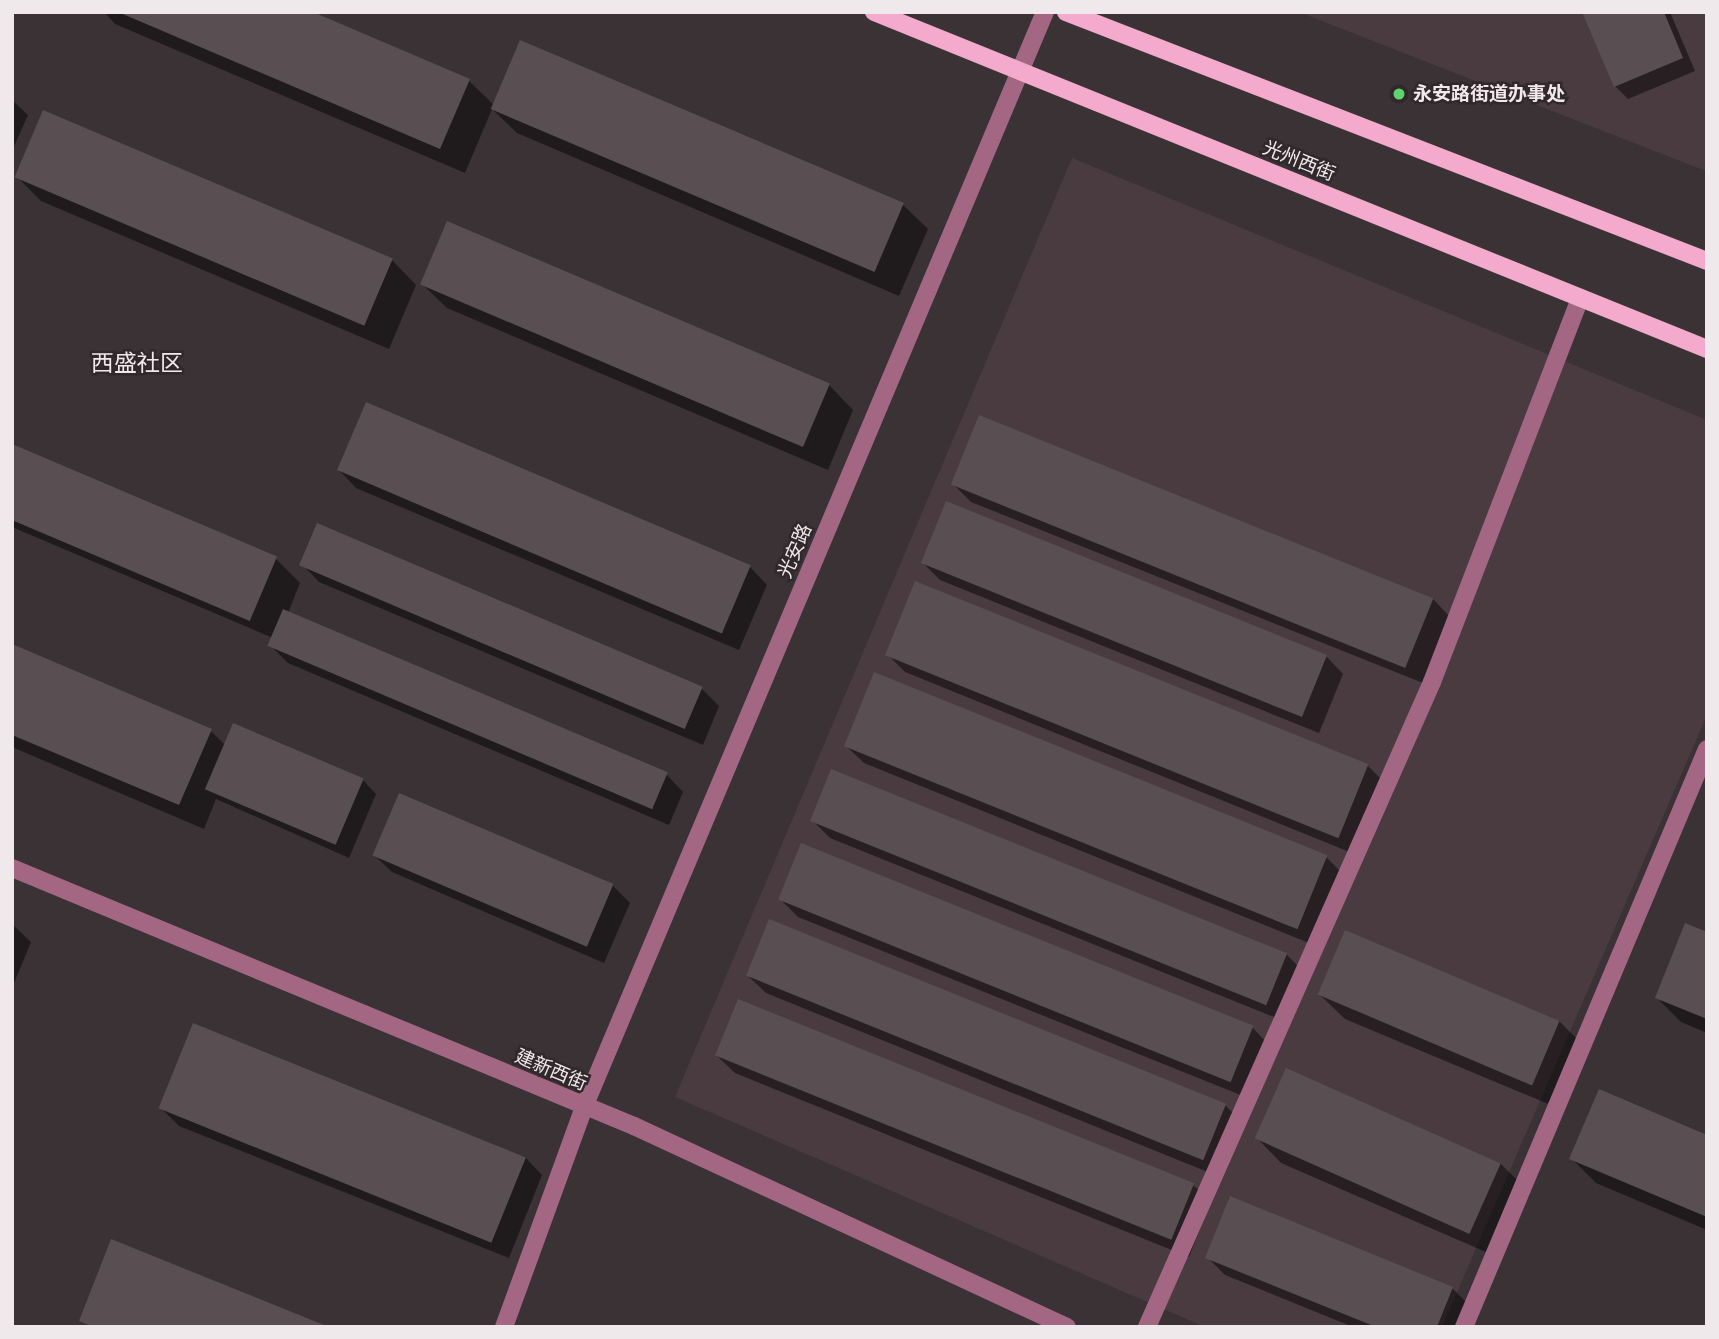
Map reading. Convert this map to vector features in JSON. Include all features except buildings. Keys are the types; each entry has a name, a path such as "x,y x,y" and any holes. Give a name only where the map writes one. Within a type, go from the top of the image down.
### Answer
{"main road":[{"name":"光州西街","path":"874,12 1707,349"},
{"path":"1066,12 1707,261"}],"street":[{"name":"光安路","path":"504,1327 584,1107 1045,12"},
{"path":"1147,1327 1432,682 1580,298"},
{"path":"1464,1327 1707,749"},
{"name":"建新西街","path":"12,868 584,1107 1067,1327"}],"shaded area":[{"path":"1299,12 1707,12 1707,171 1693,166"},
{"path":"1072,158 1707,420 1707,715 1442,1327 1205,1327 675,1097"}],"place":[{"name":"永安路街道办事处","path":"1399,94"}],"district":[{"name":"西盛社区","path":"137,363"}]}
